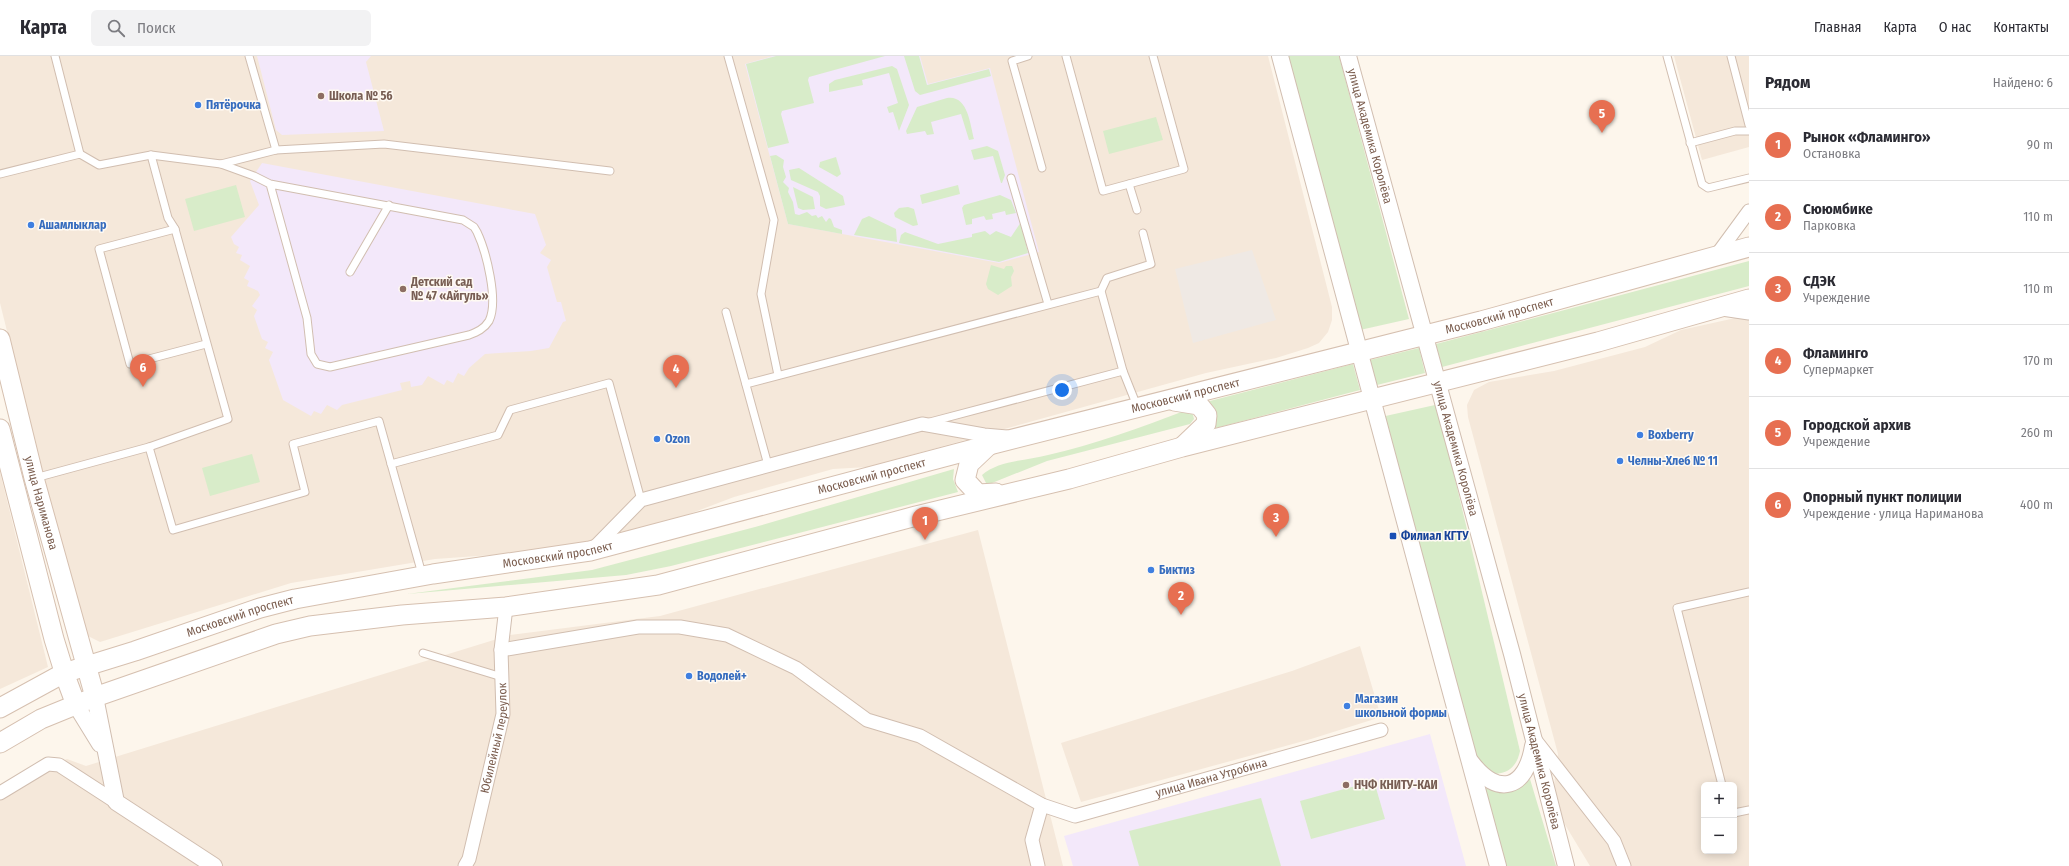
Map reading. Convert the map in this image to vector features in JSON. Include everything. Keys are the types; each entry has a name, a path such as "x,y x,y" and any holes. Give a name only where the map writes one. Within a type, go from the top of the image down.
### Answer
{"main road":[{"name":"Московский проспект","path":"0,708 64,672 260,608 295,599 590,551 989,445 1022,438 1481,320 1749,247"},
{"path":"0,743 41,719 95,697 276,634 310,626 402,615 506,608 658,585 916,516 1017,492 1182,447 1598,342 1749,299"},
{"name":"улица Нариманова","path":"0,339 34,478 85,666 95,697"},
{"path":"1169,400 1199,405 1207,415 1206,424 1182,447"},
{"name":"улица Нариманова","path":"0,429 64,672 76,705"},
{"path":"989,445 969,464 965,480 978,494 1017,492"}],"street":[{"path":"1280,56 1498,866"},
{"name":"улица Академика Королёва","path":"1348,56 1423,335 1512,654 1566,866"},
{"path":"1716,256 1749,211"},
{"path":"1717,308 1749,313"},
{"path":"590,551 641,500 922,424 984,435 1022,438"},
{"name":"Юбилейный переулок","path":"465,866 469,859 503,714 501,650 506,608"},
{"name":"улица Ивана Утробина","path":"501,650 638,627 680,627 727,635 796,668 867,720 920,736 1042,805 1075,816 1381,730"},
{"path":"95,697 104,751 116,802"},
{"path":"76,705 104,751"},
{"path":"1469,759 1481,776 1494,783 1508,784 1520,778 1527,770 1531,762 1533,739"},
{"path":"1533,739 1614,841 1624,866"},
{"path":"0,793 48,764 59,765 214,866"},
{"path":"1038,866 1032,840 1042,805"}],"lane":[{"path":"55,56 80,154"},
{"path":"249,56 276,150"},
{"path":"728,56 774,220 761,294 778,375"},
{"path":"1028,56 1012,61 1042,168"},
{"path":"1066,56 1104,191 1184,169 1153,56"},
{"path":"1667,56 1700,180 1705,186 1712,187 1749,178"},
{"path":"1731,56 1749,124"},
{"path":"1690,143 1735,131 1749,131"},
{"path":"221,164 276,150 384,144 610,172"},
{"path":"0,174 80,154 99,164 151,156 221,164 254,176 270,184 449,216 463,220 474,227 480,238 490,274 491,315 483,328 469,335 337,366 324,367 317,364 311,354 306,318 270,184"},
{"path":"34,478 149,447 228,419 175,229 168,218 151,156"},
{"path":"1011,178 1048,304"},
{"path":"1129,184 1137,210"},
{"path":"350,272 389,206"},
{"path":"175,229 99,249 130,364 206,344"},
{"path":"1138,408 1123,371 1101,291 1107,278 1151,264 1143,233"},
{"path":"746,384 1101,291"},
{"path":"726,312 768,465"},
{"path":"922,424 1123,371"},
{"path":"391,464 498,435 510,410 609,383 641,500"},
{"path":"149,447 173,530 305,492 293,444 379,421 423,577"},
{"path":"1721,782 1677,608 1749,592"},
{"path":"423,653 502,677"},
{"path":"1737,812 1749,810"}],"shaded area":[{"path":"0,56 1268,56 1332,307 1332,320 1328,332 1319,343 1276,358 1206,373 868,467 833,469 734,497 684,516 561,550 435,559 291,583 100,642 88,636 39,460 0,303"},
{"name":"Школа № 56","path":"257,56 371,56 366,62 384,131 282,135 276,130"},
{"path":"773,56 920,56 928,84 990,68 1039,252 999,263 788,224 745,64"},
{"path":"1674,56 1749,56 1749,147 1702,160"},
{"name":"Детский сад № 47 «Айгуль»","path":"262,163 535,214 546,245 540,253 551,260 547,267 557,302 561,302 566,321 563,322 549,348 531,351 485,354 469,368 464,376 458,373 453,383 447,380 444,385 428,376 422,385 411,387 410,381 400,383 402,390 342,405 337,410 327,405 321,414 314,411 311,416 283,400 269,360 273,352 265,348 268,342 262,339 254,316 257,310 252,306 260,295 258,291 247,286 249,281 244,278 250,266 240,260 242,255 236,253 239,247 234,244 231,237 259,205 250,181"},
{"path":"1252,250 1276,320 1193,343 1175,269"},
{"path":"1749,315 1749,866 1590,866 1564,823 1554,785 1558,754 1468,417 1467,405 1474,390 1489,382 1554,371 1645,347 1681,330"},
{"path":"0,472 48,667 0,689"},
{"path":"978,530 1063,866 0,866 0,785 67,759 86,766 510,635 660,616"},
{"path":"1360,646 1381,717 1311,739 1081,802 1061,743 1292,671"},
{"name":"НЧФ КНИТУ-КАИ","path":"1430,734 1466,866 1073,866 1064,836"}],"green space":[{"path":"776,56 885,56 809,77 808,80 814,103 782,111 781,114 789,143 768,148 746,64"},
{"path":"904,56 919,56 927,85 989,69 991,76 920,95 915,91"},
{"path":"1288,56 1339,56 1409,319 1360,330"},
{"path":"892,66 897,69 909,105 899,131 893,112 889,113 887,107 898,103 889,73 862,80 863,85 829,92 829,84 835,80"},
{"path":"947,98 954,98 960,101 964,106 974,139 969,140 961,114 931,122 934,134 927,135 925,131 907,134 906,131 917,107"},
{"path":"1156,117 1163,140 1109,154 1103,131"},
{"path":"987,146 998,151 1005,175 1002,183 993,156 974,160 971,150"},
{"path":"776,155 784,160 783,167 786,177 783,182 789,188 788,192 793,202 795,214 799,215 807,212 812,216 816,215 818,218 822,216 826,222 829,218 831,219 834,227 842,230 842,234 788,224 770,156"},
{"path":"836,157 841,174 837,177 819,167 820,162"},
{"path":"799,168 843,196 845,205 826,209 820,206 820,196 818,192 791,180 789,170"},
{"path":"236,185 245,217 194,231 185,199"},
{"path":"958,185 960,194 922,204 920,195"},
{"path":"793,187 813,197 815,209 803,210 798,208"},
{"path":"1000,195 1011,200 1016,213 1006,215 1005,211 992,214 993,219 986,220 984,216 972,219 972,224 966,225 962,208 964,205"},
{"path":"908,207 914,209 918,225 913,226 895,217 894,213 899,208"},
{"path":"869,216 896,229 897,242 854,235 862,219"},
{"path":"1021,222 1028,253 999,262 899,243 901,235 905,232 938,244 972,237 972,234 985,231 990,235 996,231 1011,237"},
{"path":"1749,261 1749,286 1442,367 1436,344"},
{"path":"991,265 1004,269 1006,266 1012,266 1014,271 1011,277 1012,286 998,295 988,289 986,284"},
{"path":"1419,348 1425,373 1377,385 1370,360"},
{"path":"1353,364 1360,390 1212,429 1206,402"},
{"path":"1435,405 1449,454 1520,751 1515,764 1509,770 1495,774 1479,761 1475,752 1381,417"},
{"path":"1184,411 1190,411 1193,415 1194,419 1190,424 1047,461 992,483 986,483 982,475 996,466 1066,451 1100,441"},
{"path":"252,454 260,482 210,496 202,468"},
{"path":"954,469 953,479 958,492 671,566 626,575 407,594 592,570 755,527"},
{"path":"1530,779 1556,866 1505,866 1480,785 1493,791 1500,792 1512,790"},
{"path":"1374,781 1385,819 1311,839 1300,801"},
{"path":"1261,798 1281,866 1139,866 1129,831"}],"place":[{"name":"Школа № 56","path":"321,96"},
{"name":"Пятёрочка","path":"198,105"},
{"name":"Городской архив","path":"1602,133"},
{"name":"Ашамлыклар","path":"31,225"},
{"name":"Детский сад № 47 «Айгуль»","path":"403,289"},
{"name":"Опорный пункт полиции","path":"143,387"},
{"name":"Фламинго","path":"676,388"},
{"name":"Boxberry","path":"1640,435"},
{"name":"Ozon","path":"657,439"},
{"name":"Челны-Хлеб № 11","path":"1620,461"},
{"name":"Филиал КГТУ","path":"1393,536"},
{"name":"СДЭК","path":"1276,537"},
{"name":"Рынок «Фламинго»","path":"925,540"},
{"name":"Биктиз","path":"1151,570"},
{"name":"Сююмбике","path":"1181,615"},
{"name":"Водолей+","path":"689,676"},
{"name":"Магазин школьной формы","path":"1347,706"},
{"name":"НЧФ КНИТУ-КАИ","path":"1346,785"}]}
